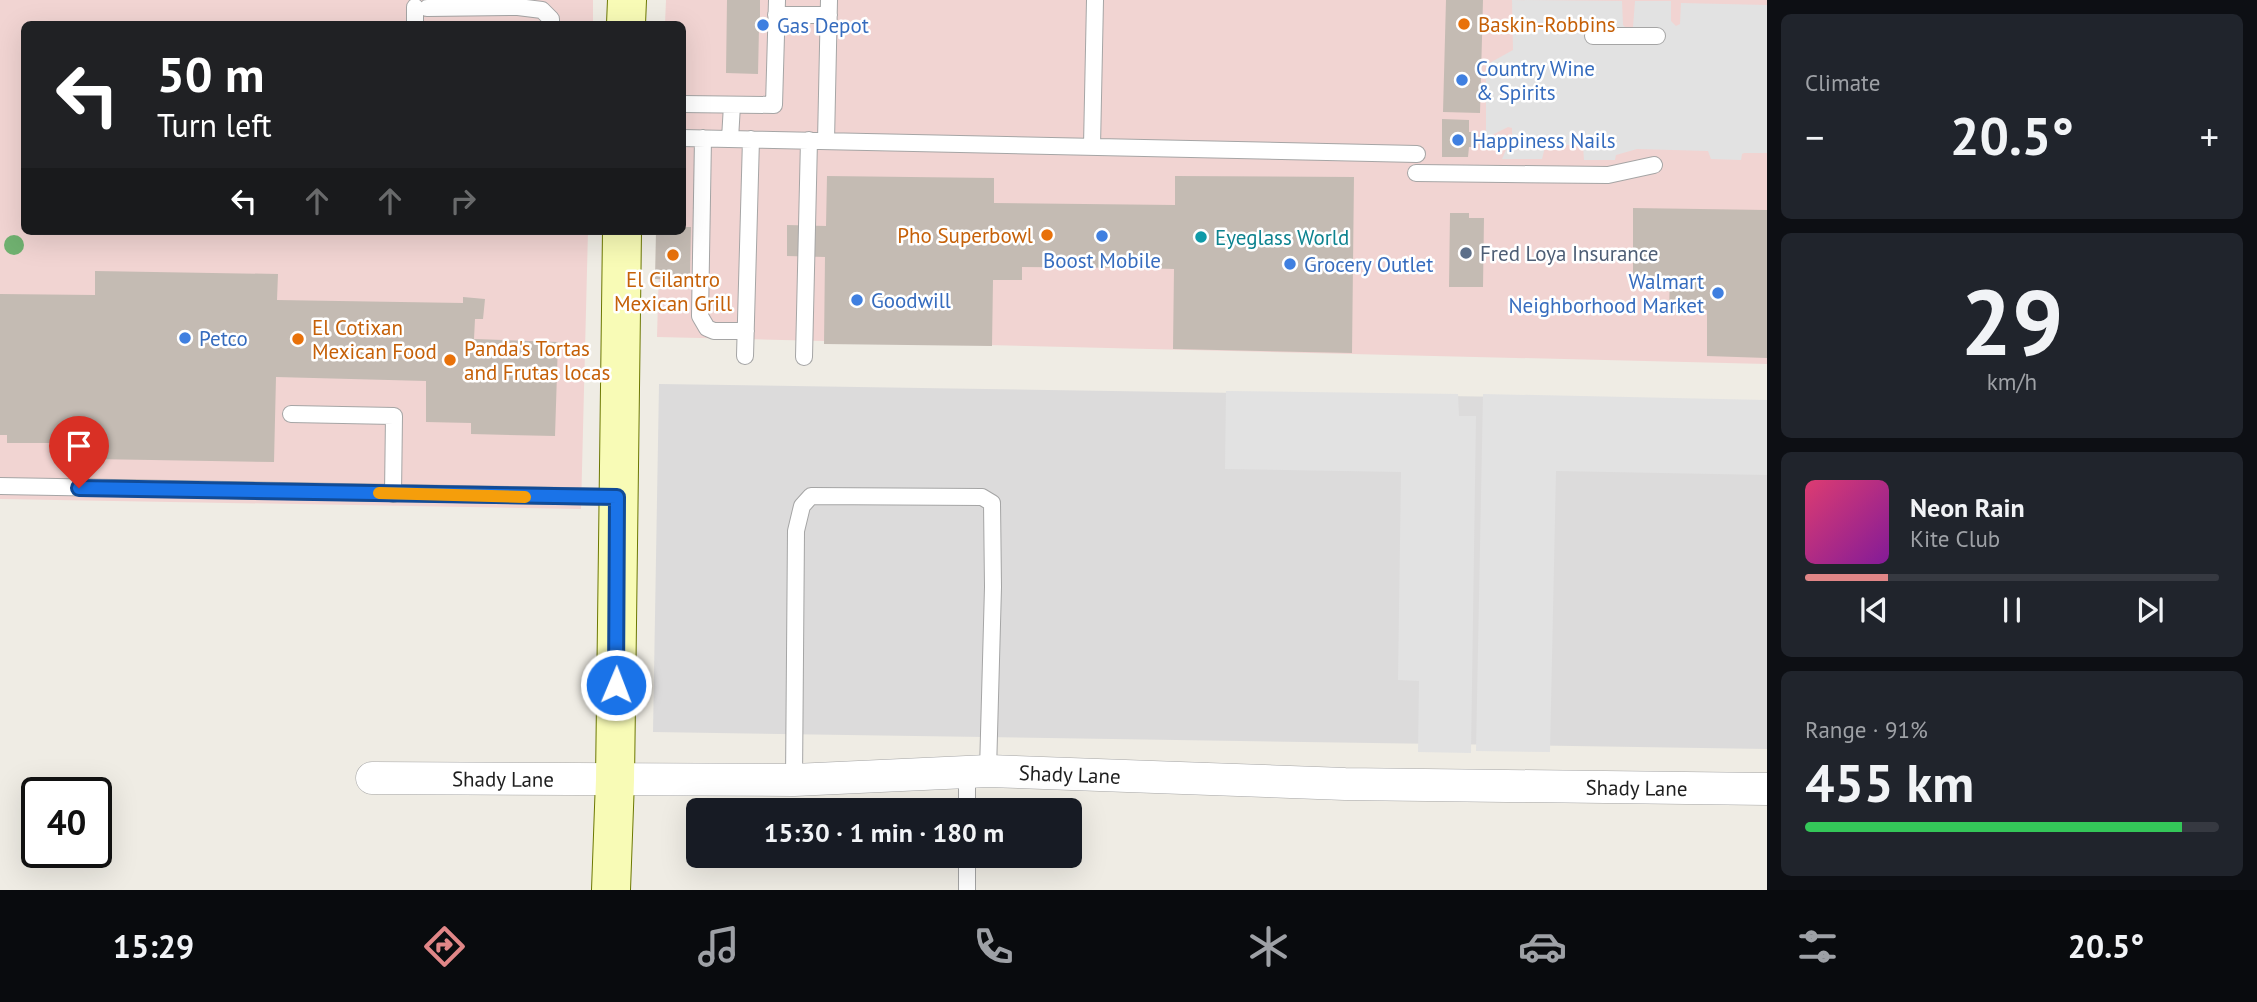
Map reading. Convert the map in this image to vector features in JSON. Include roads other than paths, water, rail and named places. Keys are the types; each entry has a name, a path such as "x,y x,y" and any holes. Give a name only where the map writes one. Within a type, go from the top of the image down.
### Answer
{"street":[{"path":"626,21 627,0"},
{"path":"611,890 615,780 622,235"},
{"name":"Shady Lane","path":"372,778 794,780 978,771 1345,784 1767,789"}],"lane":[{"path":"1092,146 1095,0"},
{"path":"416,21 421,8 518,7 542,10 551,21"},
{"path":"686,103 774,105 776,8 829,8 817,140 804,357"},
{"path":"1593,36 1657,36"},
{"path":"730,139 732,104"},
{"path":"686,138 1416,153"},
{"path":"703,138 700,316 707,328 714,331 746,331"},
{"path":"745,356 751,139"},
{"path":"1416,173 1608,176 1654,164"},
{"path":"290,414 394,416 393,494"},
{"path":"0,486 617,497"},
{"path":"794,780 796,531 802,506 811,496 982,497 992,503 993,587 978,771 970,798"},
{"path":"967,868 967,890"}],"place":[{"name":"Baskin-Robbins","path":"1464,24"},
{"name":"Gas Depot","path":"763,25"},
{"name":"Country Wine & Spirits","path":"1462,80"},
{"name":"Happiness Nails","path":"1458,140"},
{"name":"Pho Superbowl","path":"1047,235"},
{"name":"Boost Mobile","path":"1102,236"},
{"name":"Eyeglass World","path":"1201,237"},
{"name":"Fred Loya Insurance","path":"1466,253"},
{"name":"El Cilantro Mexican Grill","path":"673,255"},
{"name":"Grocery Outlet","path":"1290,264"},
{"name":"Walmart Neighborhood Market","path":"1718,293"},
{"name":"Goodwill","path":"857,300"},
{"name":"Petco","path":"185,338"},
{"name":"El Cotixan Mexican Food","path":"298,339"},
{"name":"Panda's Tortas and Frutas locas","path":"450,360"}]}
